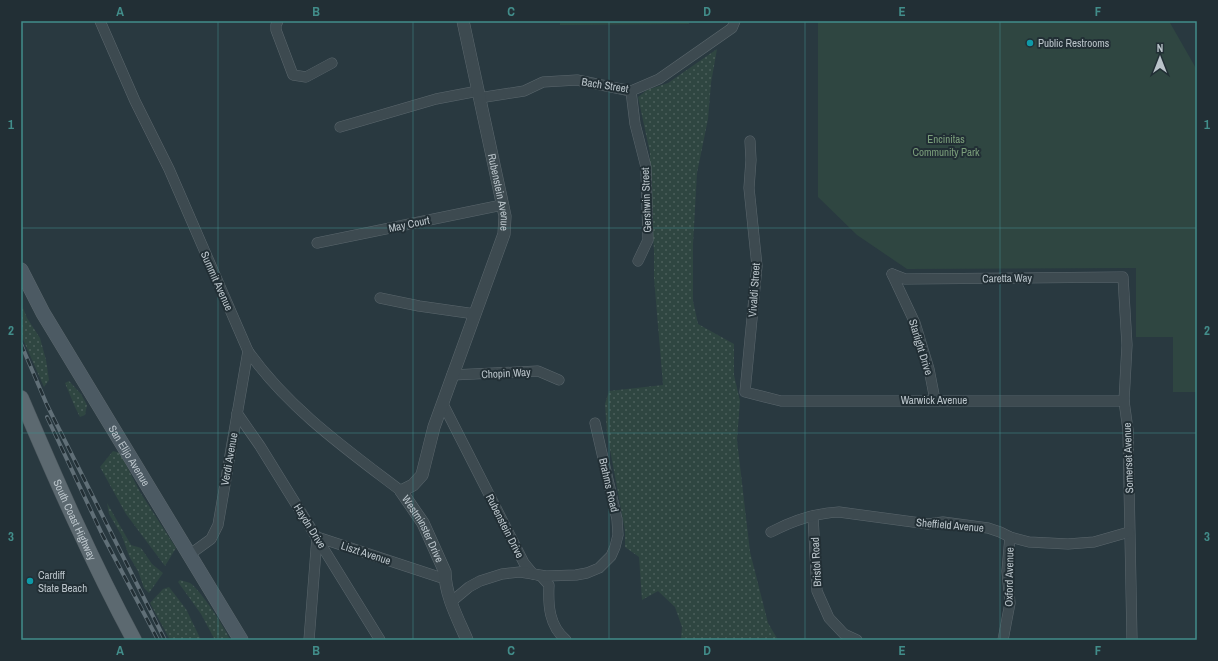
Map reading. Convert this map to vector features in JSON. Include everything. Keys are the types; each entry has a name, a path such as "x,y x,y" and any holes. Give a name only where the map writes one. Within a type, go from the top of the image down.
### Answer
{"main road":[{"name":"San Elijo Avenue","path":"21,270 42,313 241,640"},
{"name":"South Coast Highway","path":"21,398 64,498 116,608 134,640"}],"street":[{"name":"Summit Avenue","path":"100,21 135,101 169,169 248,351 263,372 323,431 401,491"},
{"path":"278,21 276,30 292,75 306,77 332,63"},
{"name":"Rubenstein Avenue","path":"443,404 452,375 504,234 505,216 463,21"},
{"name":"Bach Street","path":"340,127 436,99 524,90 543,82 577,80 631,90 659,79 732,28 735,21"},
{"name":"Gershwin Street","path":"631,90 635,124 646,167 648,240 638,261"},
{"name":"Vivaldi Street","path":"745,392 756,266 749,188 751,160 750,141"},
{"name":"May Court","path":"317,243 502,205"},
{"name":"Caretta Way","path":"892,274 905,279 1123,277"},
{"name":"Starlight Drive","path":"892,274 915,323 935,400"},
{"name":"Somerset Avenue","path":"1123,277 1127,345 1124,401 1128,430 1132,640"},
{"path":"380,298 419,306 475,314"},
{"name":"Verdi Avenue","path":"189,555 211,539 218,526 248,351"},
{"name":"Chopin Way","path":"452,375 538,371 559,380"},
{"name":"Warwick Avenue","path":"745,392 782,401 1124,401"},
{"name":"Westminster Drive","path":"443,404 434,427 422,474 412,485 401,491 423,523 445,572 445,579 451,602 467,640"},
{"name":"Rubenstein Drive","path":"443,404 524,563 532,574 541,576 549,585 548,602 552,621 560,635 566,640"},
{"name":"Haydn Drive","path":"237,413 260,446 380,640"},
{"name":"Brahms Road","path":"532,574 546,576 587,573 599,568 611,556 615,547 618,535 617,520 595,423"},
{"name":"Sheffield Avenue","path":"771,532 786,524 825,512 839,512 928,524 943,522 988,528 1010,537 1029,542 1068,544 1094,542 1129,532"},
{"name":"Bristol Road","path":"813,516 817,591 829,618 844,634 857,640"},
{"path":"309,640 317,537"},
{"name":"Liszt Avenue","path":"317,537 445,579"},
{"name":"Oxford Avenue","path":"1003,640 1010,603 1007,571 1010,537"},
{"path":"451,602 469,587 480,581 502,574 520,572 532,574"}],"green space":[{"path":"560,21 689,21 689,24 560,25"},
{"name":"Encinitas Community Park","path":"818,21 1169,21 1197,70 1197,392 1173,392 1173,337 1136,337 1136,268 907,269 857,235 818,197"},
{"path":"717,49 711,83 708,119 697,173 693,244 693,301 698,324 734,344 734,375 740,401 737,440 750,552 768,623 778,640 681,640 682,627 675,607 658,591 642,600 639,557 625,547 625,531 607,433 605,404 609,391 663,385 654,278 654,250 650,202 650,153 638,97 647,90 668,83"},
{"path":"21,303 27,318 40,338 46,360 49,380 44,387 21,335"},
{"path":"69,381 81,394 87,405 85,415 80,417 65,383"},
{"path":"113,451 120,453 140,492 176,548 165,566 126,514 100,467"},
{"path":"107,503 131,545 141,548 152,564 163,573 149,593 144,588 138,571 129,556 122,536 109,514"},
{"path":"180,580 194,586 206,600 230,640 215,640 201,614 178,582"},
{"path":"169,587 186,609 201,640 170,640 150,603 163,589"}],"railway":[{"path":"21,344 47,405 165,640"},
{"path":"47,417 102,534 158,640"}],"place":[{"name":"Public Restrooms","path":"1030,43"},
{"name":"Cardiff State Beach","path":"30,581"}]}
